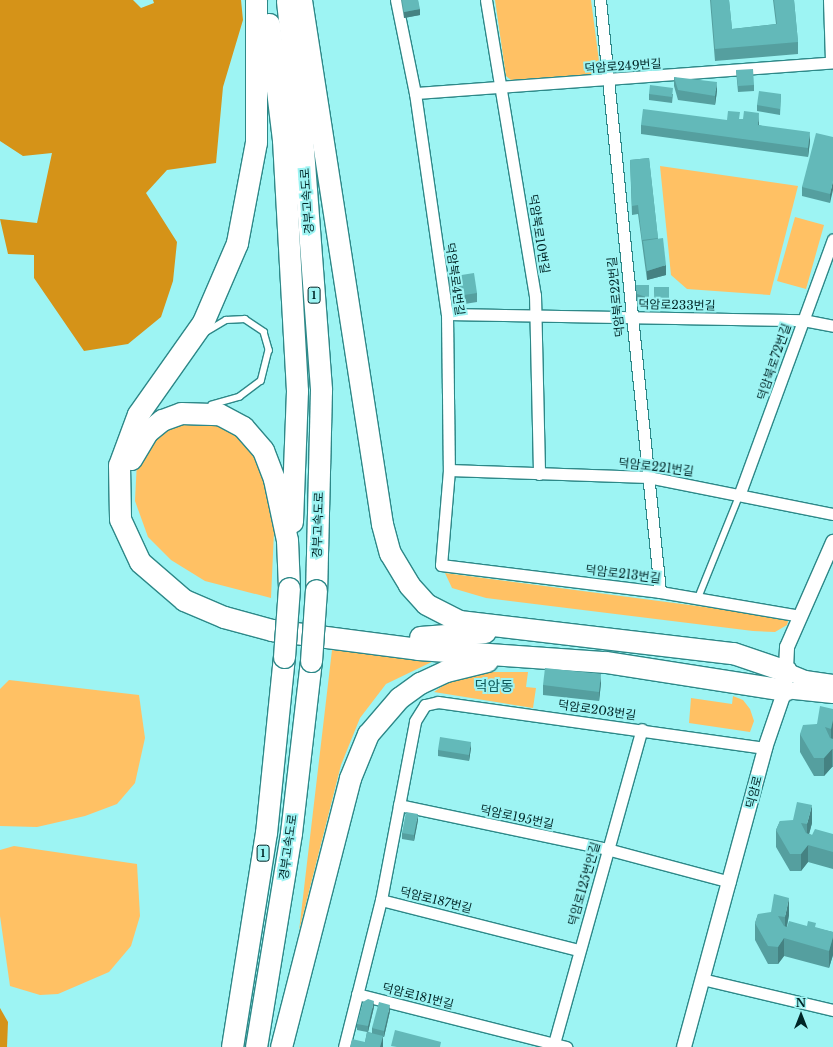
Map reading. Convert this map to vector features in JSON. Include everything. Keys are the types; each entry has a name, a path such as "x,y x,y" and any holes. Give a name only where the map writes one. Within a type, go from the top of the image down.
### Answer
{"highway":[{"path":"256,0 258,115 248,198 237,243 218,293 182,353 146,399 134,422 122,456 117,485 118,510 128,538 140,562 165,586 209,611 272,630 418,649 606,662 785,680"},
{"name":"경부고속도로","path":"232,1047 266,833 284,657 289,588 297,391 284,140 265,0"},
{"name":"경부고속도로","path":"256,1047 291,833 311,661 316,590 321,390 302,136 287,0"},
{"path":"301,0 381,517 390,552 417,595 441,614 469,624 533,628 733,652 785,680"},
{"path":"289,588 280,502 263,450 236,421 219,414 190,411 162,420 147,432 132,455 128,482 130,512 142,544 157,563 186,588 210,600 252,614 369,631 435,638 533,628"},
{"path":"281,1047 350,778 368,734 395,702 420,683 460,666 521,656"}],"main road":[{"path":"785,680 805,680 833,683"},
{"path":"785,680 833,695"}],"street":[{"name":"덕암북로4번길","path":"396,0 415,93 447,314 448,470 441,565"},
{"name":"덕암북로10번길","path":"486,0 503,87 537,314 539,474"},
{"name":"덕암북로22번길","path":"600,0 660,592"},
{"path":"829,0 832,62"},
{"name":"덕암로249번길","path":"415,93 608,80 832,62"},
{"name":"덕암북로72번길","path":"740,493 802,320 833,239"},
{"name":"덕암로233번길","path":"447,314 537,314 802,320 833,326"},
{"name":"덕암로221번길","path":"448,470 648,477 740,493 833,514"},
{"name":"덕암로","path":"684,1047 730,882 765,748 785,680 787,647 833,542"},
{"name":"덕암로213번길","path":"441,565 660,592 800,616"},
{"name":"덕암로203번길","path":"399,806 415,721 425,705 438,702 642,729 765,748"},
{"name":"덕암로125번안길","path":"553,1045 578,950 642,729"},
{"name":"덕암로195번길","path":"399,806 607,849 730,882"},
{"name":"덕암로187번길","path":"399,806 381,900 578,950"},
{"path":"344,1047 381,900"},
{"path":"702,979 833,1010"},
{"name":"덕암로181번길","path":"357,994 553,1045 566,1047"}],"lane":[{"path":"182,353 215,326 234,318 256,324 269,344 267,370 256,386 233,399 190,411"},
{"path":"698,598 740,493"}],"shaded area":[{"path":"0,0 133,0 141,8 154,3 153,0 241,0 243,20 223,87 216,163 167,170 146,193 177,242 173,281 161,317 128,344 84,351 34,278 34,255 8,254 0,219 37,223 52,153 23,156 0,141"},
{"path":"495,0 591,0 600,69 595,74 511,80 506,76"},
{"path":"660,166 798,186 770,295 687,289 671,275"},
{"path":"795,217 824,225 806,289 777,281"},
{"path":"208,418 240,435 260,465 274,531 271,598 205,581 171,560 148,537 135,501 137,461 152,435 182,420"},
{"path":"445,573 789,618 787,625 775,632 753,631 486,598 452,588"},
{"path":"332,650 440,658 386,684 360,718 341,765 299,931"},
{"path":"480,672 528,672 526,687 536,688 533,708 434,692 454,678"},
{"path":"9,680 139,695 145,738 135,783 117,804 85,816 37,827 0,826 0,689"},
{"path":"733,696 743,700 750,709 754,721 750,732 689,723 691,698 732,704"},
{"path":"14,846 137,864 140,916 131,946 109,972 58,994 40,995 10,986 0,916 0,850"},
{"path":"0,1008 8,1022 7,1047 0,1047"}],"building":[{"path":"402,0 418,0 420,9 404,12"},
{"path":"711,0 729,0 732,29 777,24 774,0 794,0 798,42 715,49"},
{"path":"753,69 754,85 738,86 736,70"},
{"path":"674,77 717,82 715,96 678,90"},
{"path":"650,85 673,88 672,97 649,94"},
{"path":"759,91 781,94 780,109 757,105"},
{"path":"643,109 727,120 728,111 740,112 739,119 743,119 744,111 759,113 758,125 810,132 808,148 641,125"},
{"path":"816,133 833,137 833,181 830,194 802,187"},
{"path":"649,158 658,238 642,240 638,205 632,206 630,160"},
{"path":"663,238 666,265 647,271 643,241"},
{"path":"474,273 477,293 452,297 449,277"},
{"path":"636,285 649,285 649,298 637,294"},
{"path":"654,287 669,287 669,300 655,301"},
{"path":"545,668 601,674 599,692 543,685"},
{"path":"820,706 833,709 831,729 825,727 830,738 833,739 833,749 824,758 814,758 800,734 803,725 817,724"},
{"path":"440,737 471,742 469,755 438,750"},
{"path":"797,802 812,805 807,824 801,823 806,833 812,835 815,829 833,834 833,852 808,845 801,854 790,854 776,830 780,821 793,820"},
{"path":"406,812 418,814 414,835 402,833"},
{"path":"774,894 789,898 785,917 778,916 784,926 787,927 789,921 807,926 808,921 816,923 815,927 833,932 829,951 784,938 778,947 768,946 755,923 758,914 771,912"},
{"path":"368,999 374,1001 368,1026 357,1024 363,1002"},
{"path":"379,1002 390,1005 384,1031 372,1028"},
{"path":"395,1030 441,1042 440,1047 391,1046"},
{"path":"367,1032 383,1036 380,1047 350,1047 352,1039 365,1042"}],"district":[{"name":"덕암동","path":"494,686"}]}
